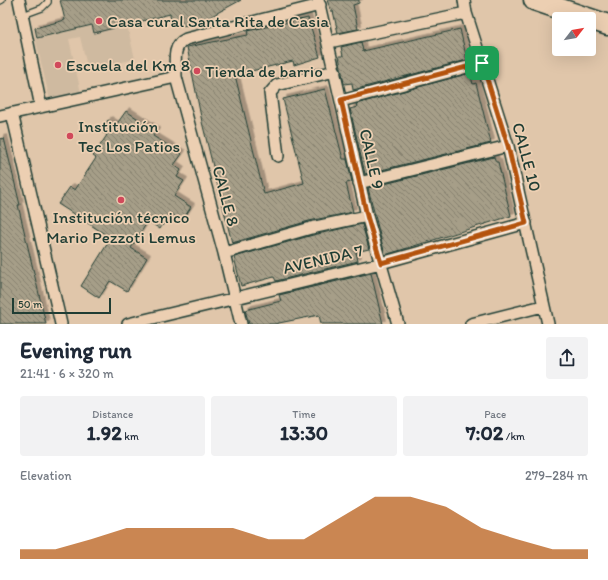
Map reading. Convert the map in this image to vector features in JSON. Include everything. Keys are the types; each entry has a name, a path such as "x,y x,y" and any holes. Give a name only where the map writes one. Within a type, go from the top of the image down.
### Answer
{"highway":[{"path":"534,0 608,26"},
{"path":"576,0 608,11"}],"street":[{"path":"19,0 41,107"},
{"name":"CALLE 10","path":"464,0 466,13 508,146 548,324"},
{"name":"CALLE 9","path":"319,3 367,216 398,324"},
{"name":"CALLE 8","path":"241,324 224,253 176,77 176,49 179,42 319,3"},
{"path":"329,42 466,13"},
{"path":"341,100 482,63"},
{"path":"278,156 270,93 277,85 335,71"},
{"path":"0,116 176,77"},
{"path":"12,113 61,324"},
{"path":"360,183 508,146"},
{"name":"AVENIDA 7","path":"224,253 311,228 367,216"},
{"name":"AVENIDA 7","path":"128,324 381,263 526,223"},
{"path":"471,324 543,306"}],"lane":[{"path":"22,15 42,8 48,0"}],"shaded area":[{"name":"Escuela del Km 8","path":"91,24 93,32 127,25 135,59 88,70 80,37 69,39 81,93 50,100 35,37"}],"building":[{"path":"60,0 241,0 195,25 171,26 170,14 94,33 92,25 37,38 35,28 65,20"},
{"path":"327,0 359,0 359,3 353,5 358,29 338,33 333,11 331,11"},
{"path":"308,18 320,57 294,65 293,61 235,75 264,194 304,183 283,99 325,89 343,159 347,159 352,182 346,183 353,212 309,221 232,243 202,122 187,47 248,35 247,31"},
{"path":"460,29 467,60 353,90 352,83 344,84 339,56 343,56 341,47 361,42 363,51"},
{"path":"470,73 473,84 476,83 491,143 365,174 350,109 357,107 356,104"},
{"name":"Institución técnico Mario Pezzoti Lemus","path":"126,111 157,131 153,136 182,154 174,165 181,170 177,177 184,181 174,196 191,207 182,221 170,213 160,229 148,221 131,248 147,258 127,291 110,281 99,298 81,286 111,238 58,204 70,187 75,190 96,158 93,156 107,135 101,131 108,120 116,125"},
{"path":"4,138 46,324 0,324 0,139"},
{"path":"494,157 496,162 498,162 511,216 385,255 368,188"},
{"path":"362,224 369,249 356,252 358,261 276,281 274,277 241,286 234,257 313,235"},
{"path":"371,273 383,324 321,324 319,315 274,324 249,324 245,310 281,301 279,295"}],"place":[{"name":"Casa cural Santa Rita de Casia","path":"99,21"},
{"name":"Escuela del Km 8","path":"58,65"},
{"name":"Tienda de barrio","path":"197,71"},
{"name":"Institución Tec Los Patios","path":"70,136"},
{"name":"Institución técnico Mario Pezzoti Lemus","path":"121,200"}],"route":[{"path":"482,63 508,146 526,223 381,263 367,216 341,100 482,63"}]}
